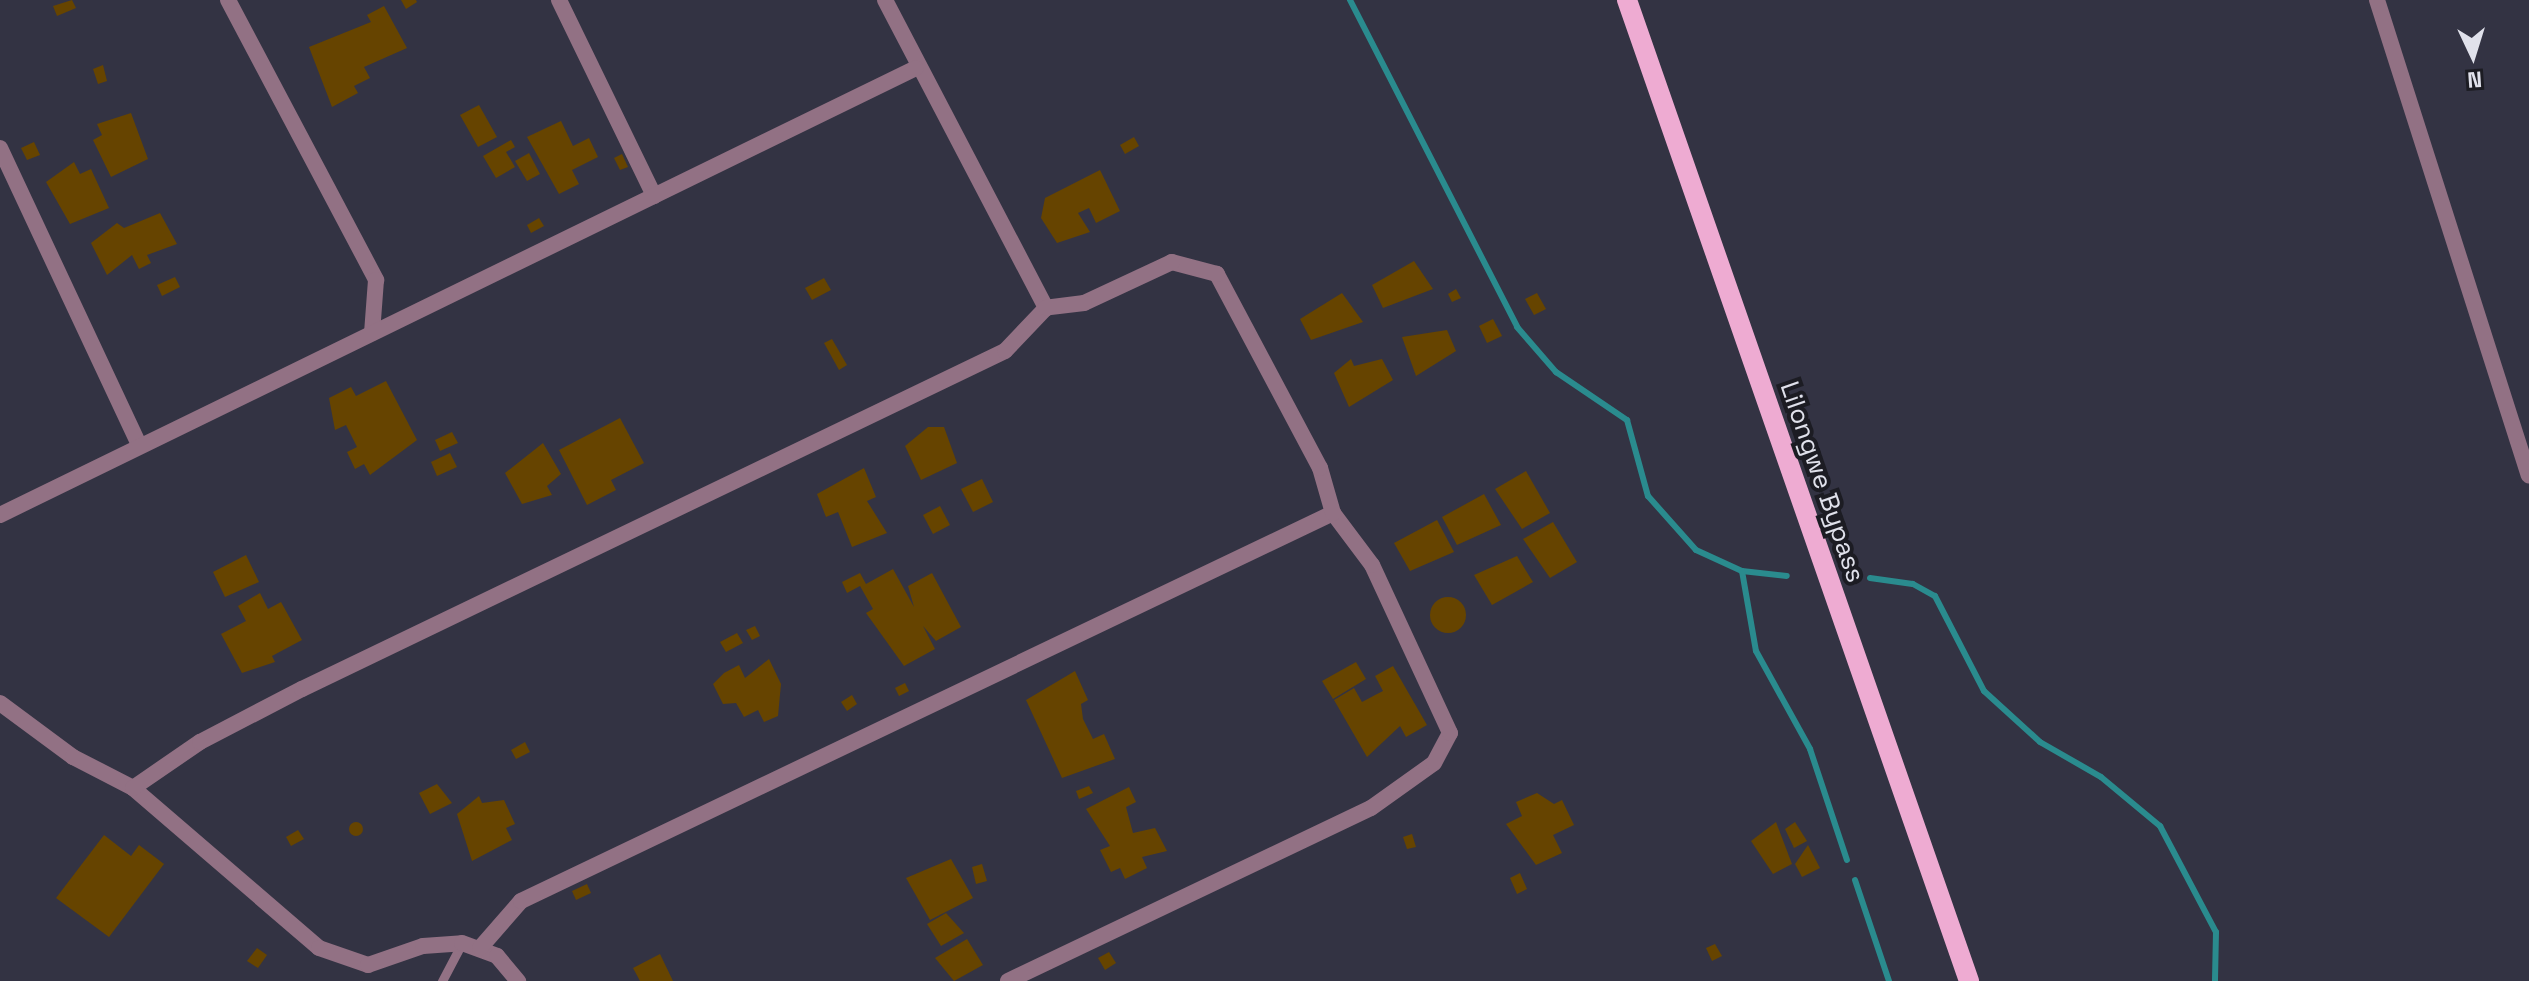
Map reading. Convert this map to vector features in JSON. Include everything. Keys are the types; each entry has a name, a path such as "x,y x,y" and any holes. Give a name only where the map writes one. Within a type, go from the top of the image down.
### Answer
{"main road":[{"name":"Lilongwe Bypass","path":"1627,0 1969,981"}],"street":[{"path":"228,0 376,280 372,333"},
{"path":"559,0 654,196"},
{"path":"885,0 916,68 1046,308"},
{"path":"2377,0 2529,475"},
{"path":"0,515 138,443 372,333 916,68"},
{"path":"0,148 138,443"},
{"path":"133,788 200,742 302,689 1005,351 1046,308 1084,303 1172,262 1217,274 1320,468 1333,513 1372,565 1450,733 1449,746 1371,808 1008,981"},
{"path":"480,948 521,901 1333,513"},
{"path":"0,703 73,757 133,788 294,930 349,963 382,963 423,946 462,943 480,948 518,981"},
{"path":"367,981 382,963"}],"lane":[{"path":"442,981 462,943"}],"building":[{"path":"72,0 76,8 57,16 53,6"},
{"path":"401,0 416,0 417,2 406,9"},
{"path":"384,6 407,48 364,67 370,78 354,86 358,93 332,107 309,47 371,22 367,15"},
{"path":"103,65 107,81 98,84 93,69"},
{"path":"479,105 497,137 478,147 460,115"},
{"path":"131,113 148,159 111,177 93,140 102,135 97,124"},
{"path":"561,121 573,146 589,138 598,157 572,170 579,184 559,194 527,137"},
{"path":"1134,137 1139,146 1125,154 1120,145"},
{"path":"511,140 515,147 506,152 515,167 496,178 483,156"},
{"path":"34,142 40,155 27,160 21,148"},
{"path":"529,153 540,174 527,181 515,161"},
{"path":"622,154 628,167 620,170 614,158"},
{"path":"74,162 80,174 91,169 109,208 70,224 46,182"},
{"path":"1100,170 1120,211 1096,223 1089,208 1078,213 1090,232 1057,243 1041,218 1045,198"},
{"path":"160,213 177,244 147,255 151,263 139,269 132,255 107,275 91,243 117,223 124,228"},
{"path":"539,218 544,226 531,233 527,225"},
{"path":"1414,261 1433,289 1383,308 1372,285"},
{"path":"175,277 180,287 162,296 157,285"},
{"path":"824,278 831,290 812,300 805,288"},
{"path":"1456,289 1461,298 1452,302 1448,294"},
{"path":"1342,293 1363,322 1311,340 1300,319"},
{"path":"1537,293 1546,309 1534,315 1525,299"},
{"path":"1493,319 1502,336 1487,343 1479,326"},
{"path":"1447,330 1456,351 1416,376 1402,337"},
{"path":"832,339 847,365 839,370 824,343"},
{"path":"1351,359 1354,366 1382,359 1393,380 1349,407 1334,373"},
{"path":"386,381 417,440 370,475 364,464 355,469 347,452 357,447 346,425 335,430 329,398 351,387 356,396"},
{"path":"620,418 644,463 611,480 616,490 587,505 559,450"},
{"path":"928,427 944,427 957,463 921,480 905,446"},
{"path":"452,432 458,443 440,451 435,440"},
{"path":"543,443 561,474 547,486 552,495 522,504 505,473"},
{"path":"450,453 457,467 437,476 431,462"},
{"path":"864,468 876,497 867,501 887,533 852,547 838,512 826,517 817,494"},
{"path":"1526,471 1550,513 1522,529 1495,489"},
{"path":"982,479 993,502 973,512 961,489"},
{"path":"1484,494 1501,525 1457,545 1442,517"},
{"path":"940,506 950,525 933,534 923,515"},
{"path":"1437,520 1454,552 1410,571 1394,543"},
{"path":"1553,522 1577,562 1550,578 1523,539"},
{"path":"246,555 259,582 225,597 213,572"},
{"path":"1517,556 1533,582 1492,605 1474,575"},
{"path":"893,569 914,607 908,586 932,573 961,627 936,641 923,626 935,649 904,666 866,613 873,609 860,586 847,593 842,582 860,573 866,584"},
{"path":"260,593 268,609 281,602 302,640 272,656 275,662 242,673 221,634 246,621 238,606"},
{"path":"1448,597 1460,603 1466,615 1460,627 1448,633 1436,627 1430,615 1436,603"},
{"path":"755,626 760,636 752,640 746,630"},
{"path":"737,633 743,643 726,652 720,642"},
{"path":"769,659 781,684 778,716 764,722 758,710 744,717 736,703 723,704 713,684 724,673 739,665 745,678"},
{"path":"1356,662 1366,679 1333,699 1322,681"},
{"path":"1393,666 1427,725 1406,737 1400,726 1367,757 1334,700 1354,688 1362,702 1383,691 1375,676"},
{"path":"1075,671 1088,700 1081,704 1083,719 1093,739 1104,734 1115,759 1062,778 1026,700"},
{"path":"905,683 909,691 899,696 895,688"},
{"path":"852,695 857,704 847,711 841,702"},
{"path":"525,742 530,752 516,759 511,750"},
{"path":"437,784 452,803 430,814 419,793"},
{"path":"1089,786 1093,793 1079,799 1076,791"},
{"path":"1129,787 1136,802 1126,807 1133,833 1155,828 1167,851 1142,857 1147,868 1125,879 1120,868 1111,872 1100,850 1110,846 1086,809"},
{"path":"1537,793 1554,804 1562,800 1574,825 1553,835 1562,853 1536,865 1506,824 1522,816 1516,802"},
{"path":"479,796 482,803 504,800 515,824 506,828 512,840 472,861 457,814"},
{"path":"356,822 363,829 356,836 349,829"},
{"path":"1776,822 1792,864 1773,874 1751,841"},
{"path":"1795,822 1807,841 1794,848 1785,829"},
{"path":"298,830 304,839 291,846 286,837"},
{"path":"1412,834 1416,847 1407,849 1403,837"},
{"path":"104,835 131,856 139,845 164,864 109,937 56,898"},
{"path":"1808,845 1820,868 1802,877 1795,864"},
{"path":"951,859 973,898 930,920 906,878"},
{"path":"982,864 987,881 976,884 972,867"},
{"path":"1520,873 1527,889 1517,894 1510,878"},
{"path":"587,884 591,893 576,900 572,891"},
{"path":"946,913 964,933 941,946 927,924"},
{"path":"967,939 983,965 954,981 935,958"},
{"path":"1715,944 1722,956 1712,961 1706,948"},
{"path":"257,948 267,955 258,968 247,961"},
{"path":"1109,952 1116,963 1105,970 1098,958"},
{"path":"660,954 673,981 640,981 633,968"}],"waterway":[{"path":"1350,0 1517,327 1556,372 1627,420 1648,496 1696,550 1742,571 1787,576"},
{"path":"1742,571 1756,651 1810,749 1847,860"},
{"path":"1870,578 1913,584 1935,596 1984,691 2040,742 2101,777 2160,826 2216,932 2215,981"},
{"path":"1855,880 1889,981"}]}
